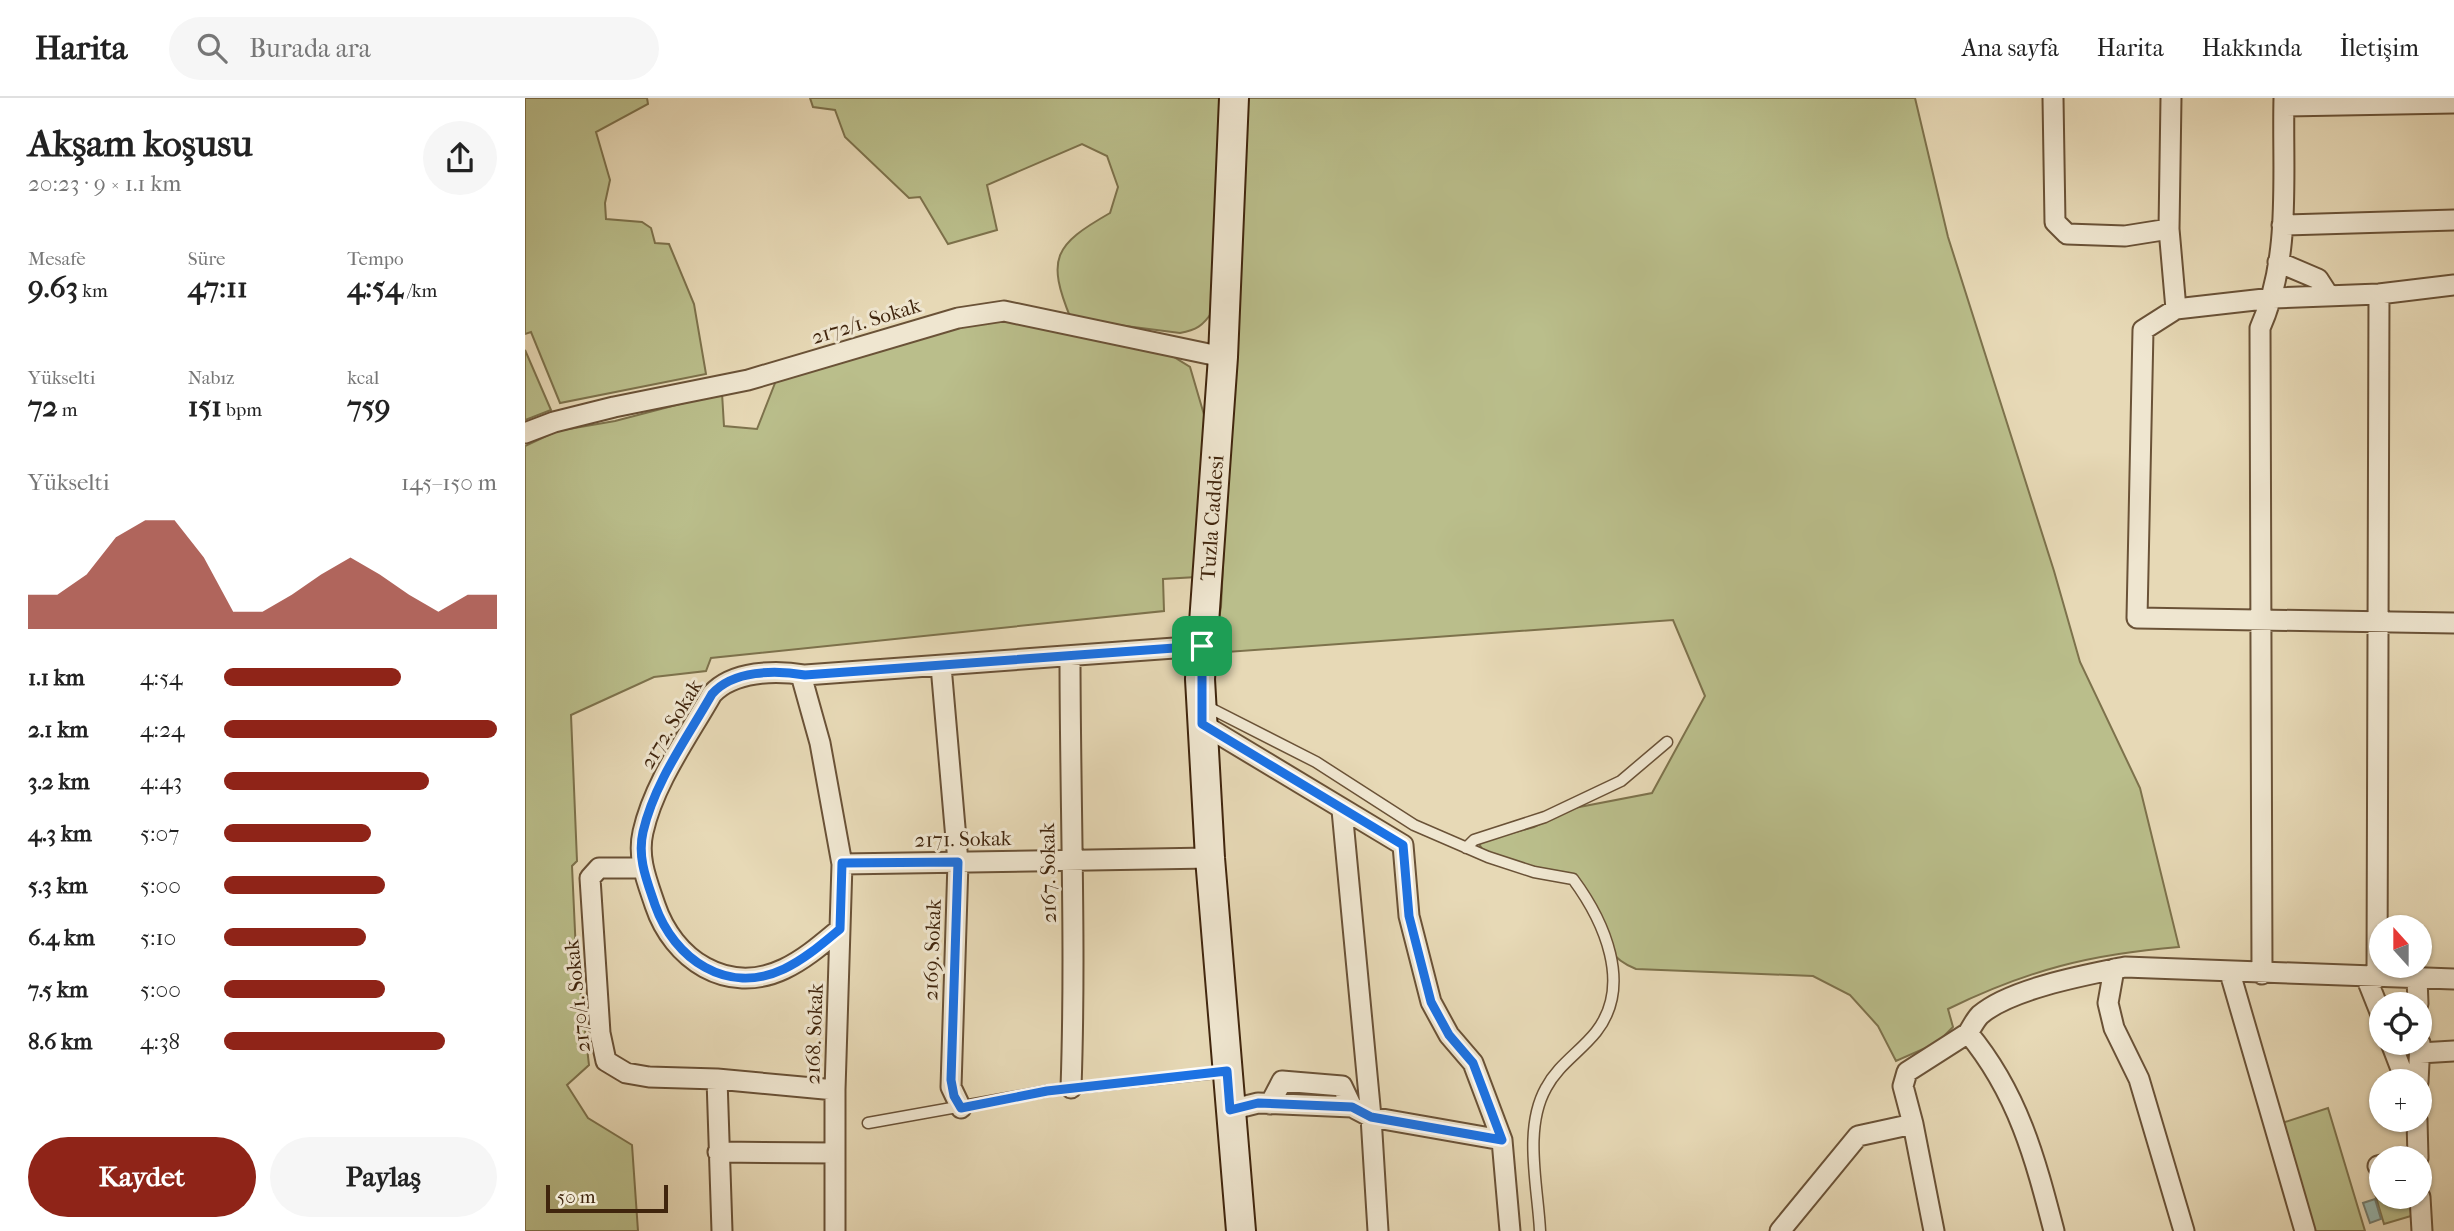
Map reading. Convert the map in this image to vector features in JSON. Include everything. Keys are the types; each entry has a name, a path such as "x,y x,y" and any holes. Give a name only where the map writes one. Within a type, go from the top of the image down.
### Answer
{"main road":[{"name":"Tuzla Caddesi","path":"1234,98 1223,356 1202,646 1201,714 1210,858 1241,1231"}],"street":[{"path":"2053,98 2055,222 2067,234 2125,236 2169,229"},
{"path":"2171,98 2169,229 2176,309"},
{"path":"2262,974 2260,328 2273,298 2283,225 2284,102 2454,103"},
{"path":"2283,225 2454,220"},
{"path":"2278,262 2318,279 2329,296"},
{"path":"2454,285 2379,294 2273,298 2176,309 2143,330 2137,618 2454,623"},
{"path":"2372,915 2379,622 2379,294"},
{"name":"2172/1. Sokak","path":"525,433 554,422 614,407 748,380 958,318 1004,311 1223,356"},
{"name":"2172. Sokak","path":"840,929 812,953 783,970 758,977 715,975 685,953 667,933 643,868 643,832 660,784 712,694 722,683 733,678 776,673 801,675 1202,646"},
{"name":"2167. Sokak","path":"1070,656 1070,860 1074,998 1071,1088"},
{"name":"2169. Sokak","path":"941,666 958,862 951,1080 954,1096 961,1108"},
{"name":"2168. Sokak","path":"801,675 820,743 842,863 835,1090 835,1231"},
{"path":"1201,714 1342,810 1403,845 1409,916 1431,1002 1449,1035 1473,1063 1502,1140 1510,1231"},
{"path":"1342,810 1371,1117 1378,1231"},
{"name":"2171. Sokak","path":"842,863 1210,858"},
{"name":"2170/1. Sokak","path":"643,868 599,868 590,878 603,1052 614,1068 649,1077 717,1079 835,1090"},
{"path":"1934,1231 1903,1086 1907,1072 1968,1033 1978,1017 2000,1001 2125,967 2369,977"},
{"path":"2113,969 2108,1003 2114,1028 2139,1079 2184,1231"},
{"path":"2230,973 2305,1231"},
{"path":"2418,992 2417,978 2454,979"},
{"path":"1968,1033 1986,1054 2030,1141 2054,1231"},
{"path":"2432,1049 2454,1051"},
{"path":"717,1079 722,1231"},
{"path":"1230,1110 1270,1104 1352,1107 1371,1117 1502,1140"},
{"path":"1780,1231 1858,1136 1913,1124"},
{"path":"718,1152 834,1153"},
{"path":"2420,1209 2421,1231"}],"lane":[{"path":"1201,714 1317,762 1415,824 1466,848 1534,872 1573,879 1594,911 1613,965 1611,1004 1596,1032 1569,1058 1545,1089 1533,1130 1540,1231"},
{"path":"1466,848 1474,839 1545,817 1621,781 1667,742"},
{"path":"868,1123 1071,1088 1227,1071"}],"green space":[{"path":"525,98 647,98 648,104 596,132 610,180 605,203 606,219 642,222 651,228 655,243 669,244 694,304 706,374 560,403 531,332 525,334"},
{"path":"810,98 1226,98 1212,312 1199,327 1180,333 1071,319 1059,281 1060,255 1077,234 1110,213 1118,187 1107,156 1082,144 987,185 997,230 948,244 920,197 909,198 845,137 835,110 813,107"},
{"path":"1245,98 1915,98 1948,237 2054,571 2080,662 2140,788 2179,947 2088,959 2033,974 1977,995 1948,1009 1953,1027 1937,1043 1896,1061 1878,1026 1850,995 1813,976 1636,969 1611,952 1588,906 1571,882 1549,870 1495,858 1479,844 1534,827 1569,809 1652,793 1705,696 1673,620 1213,653 1221,607"},
{"path":"1013,320 1169,354 1190,367 1205,418 1197,577 1163,579 1164,611 711,658 706,671 654,677 571,715 577,861 572,866 576,953 589,1065 567,1085 588,1118 632,1145 638,1231 525,1231 525,446 557,431 615,421 722,393 724,426 757,429 777,378 980,322"},
{"path":"525,350 551,410 525,420"},
{"path":"2328,1108 2365,1231 2313,1231 2308,1207 2279,1124"},
{"path":"2380,1209 2411,1209 2411,1216 2384,1224"}],"water":[{"path":"2369,1201 2369,1209 2378,1209 2381,1219 2370,1223 2363,1203"}],"route":[{"path":"1202,646 1202,724 1403,845 1409,916 1431,1002 1449,1035 1473,1063 1502,1140 1371,1117 1352,1107 1258,1103 1230,1110 1227,1071 1047,1091 961,1108 951,1087 958,862 842,863 840,929 812,953 783,970 758,977 715,975 692,960 667,933 643,868 643,832 660,784 712,694 722,683 733,678 776,673 805,675 1202,646"}]}
